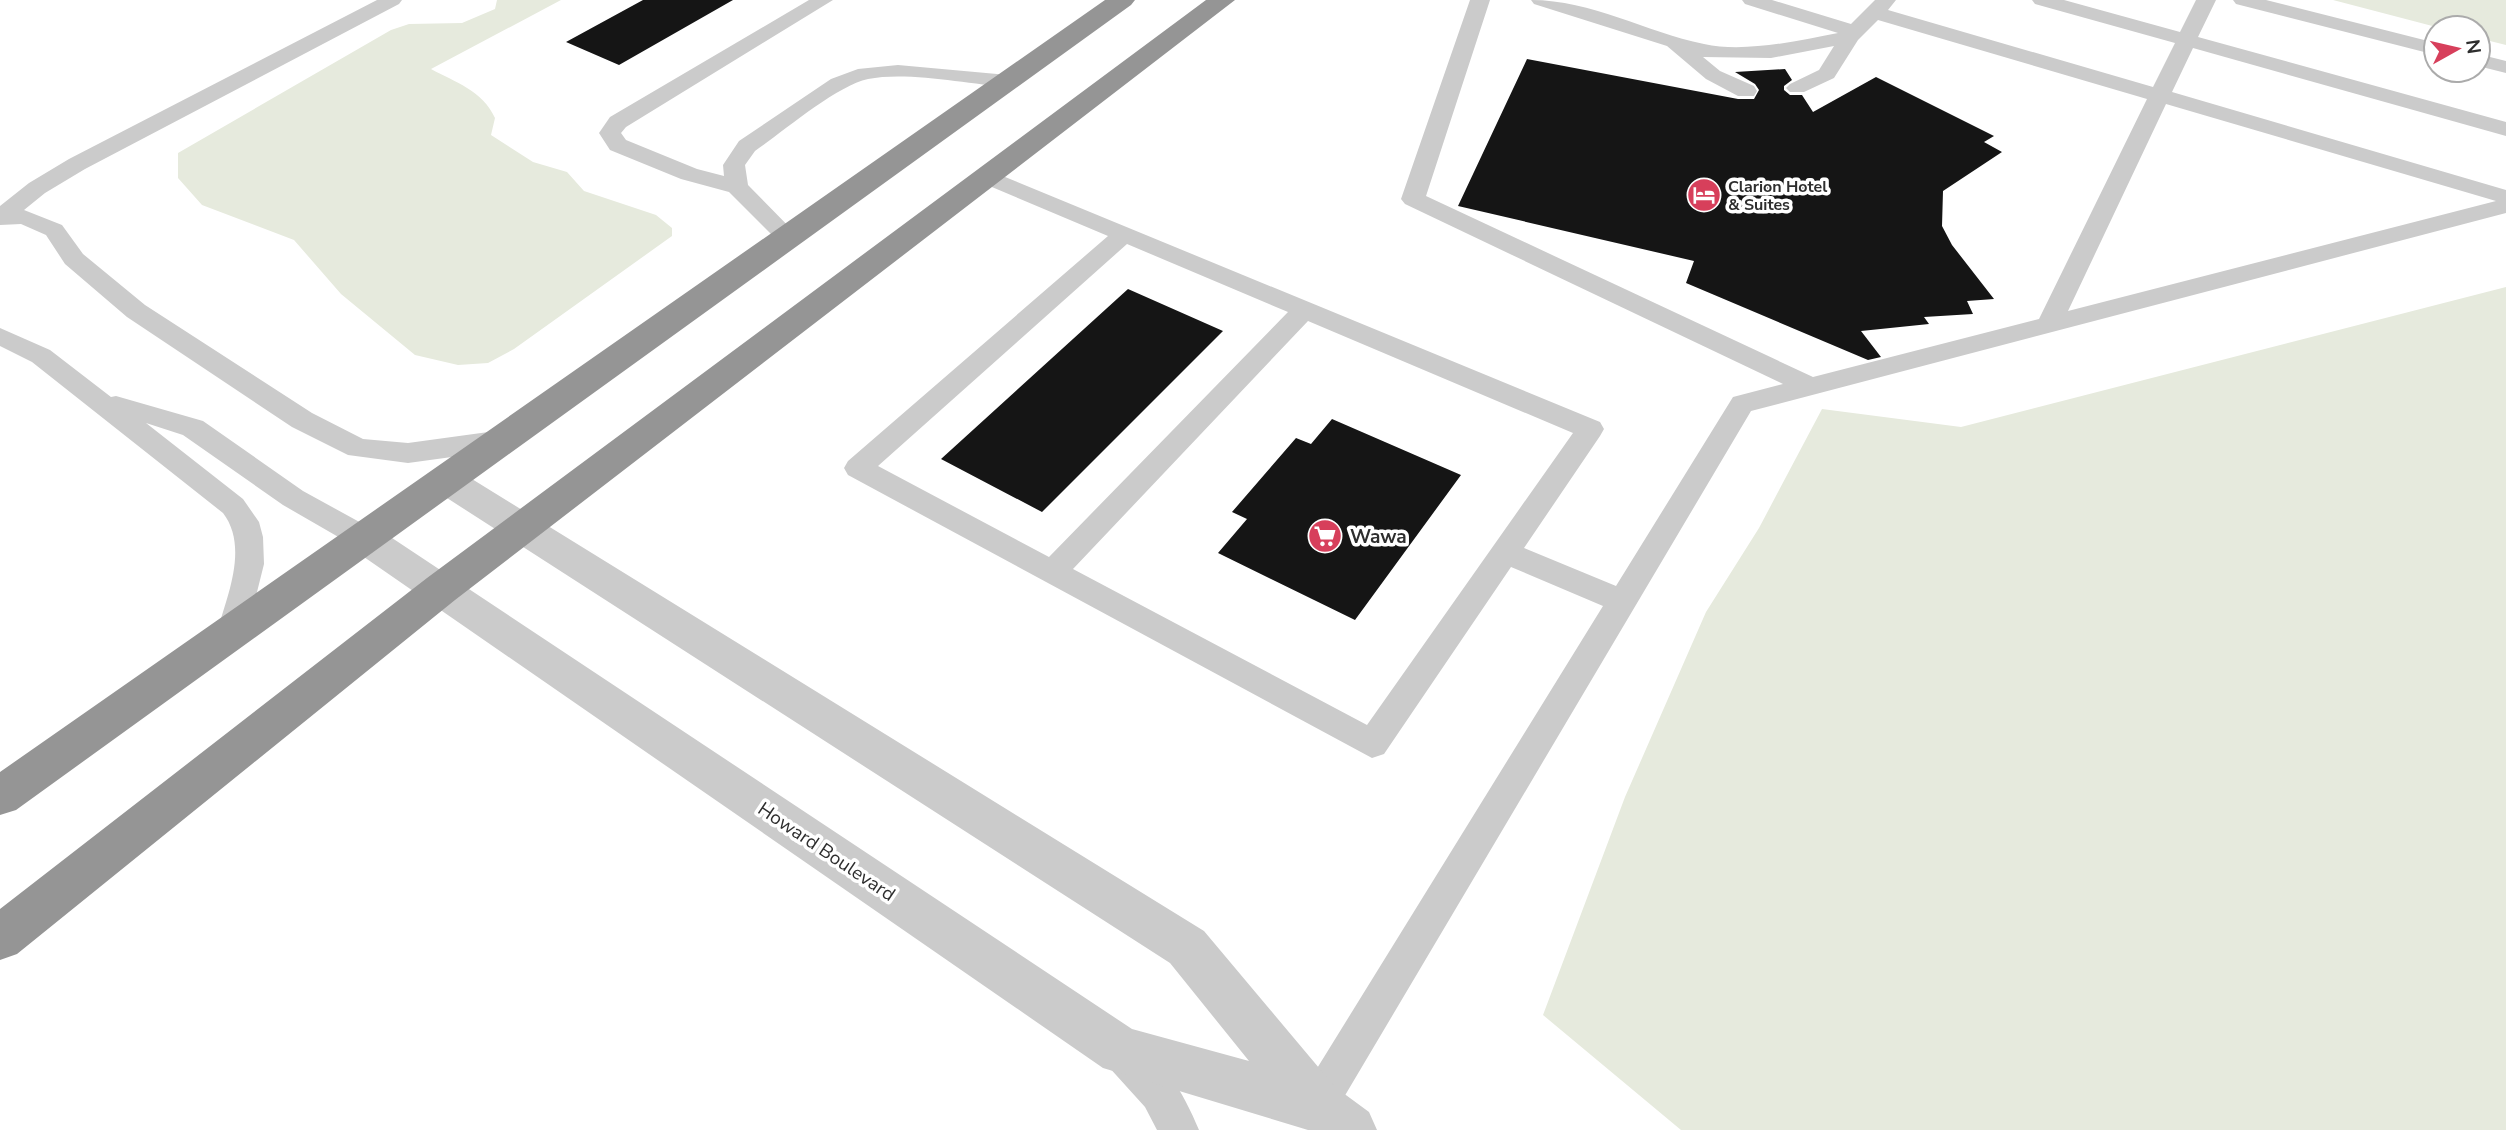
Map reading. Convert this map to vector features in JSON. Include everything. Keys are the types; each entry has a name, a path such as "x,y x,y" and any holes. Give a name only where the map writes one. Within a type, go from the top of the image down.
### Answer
{"highway":[{"path":"2,791 232,632 1122,0"},
{"path":"0,938 441,589 1222,0"}],"street":[{"path":"446,480 1187,947 1334,1118"},
{"name":"Howard Boulevard","path":"364,538 1121,1051 1334,1118"}],"lane":[{"path":"0,218 37,188 77,164 392,0"},
{"path":"788,237 737,187 689,174 653,160 618,145 610,134 618,121 823,0"},
{"path":"1480,0 1413,199 1810,386"},
{"path":"1541,0 1704,51 1771,52 1852,35"},
{"path":"1752,0 1852,35"},
{"path":"2042,0 2506,129"},
{"path":"2049,324 2206,0"},
{"path":"2243,0 2422,45"},
{"path":"1797,88 1827,74 1852,35 1880,6 2159,96 2506,197"},
{"path":"1672,41 1713,75 1746,91"},
{"path":"737,187 734,165 747,146 838,83 865,73 898,71 1008,81"},
{"path":"988,177 1125,234 1304,310 1590,429 1372,744 858,468 1125,234"},
{"path":"1334,1118 1623,602 1742,404 2506,206"},
{"path":"0,218 23,217 54,230 74,260 136,312 303,420 358,448 408,453 503,440"},
{"path":"1052,572 1304,310"},
{"path":"0,336 41,356 233,506 245,524 249,544 245,582 232,632"},
{"path":"99,400 193,428 293,498 364,538"},
{"path":"1505,552 1623,602"},
{"path":"1121,1051 1159,1093 1180,1130"}],"shaded area":[{"path":"497,0 561,0 431,69 467,88 483,101 495,118 491,135 533,162 567,172 584,191 656,215 672,228 672,236 514,349 488,363 458,365 415,355 341,294 294,240 202,205 178,178 178,153 391,30 409,24 462,23 495,9"},
{"path":"2333,0 2506,0 2506,45 2492,42 2492,14 2422,14 2422,23"},
{"path":"2506,287 2506,1130 1681,1130 1543,1015 1625,797 1706,612 1759,528 1822,409 1961,427"}],"building":[{"path":"643,0 733,0 619,65 566,42"},
{"name":"Clarion Hotel & Suites","path":"1527,59 1738,99 1754,99 1759,90 1755,84 1735,72 1785,69 1792,80 1784,86 1784,90 1790,95 1802,95 1813,112 1876,77 1994,136 1984,142 2002,152 1943,191 1942,226 1952,245 1994,299 1967,301 1973,314 1924,317 1929,324 1861,331 1881,357 1868,360 1686,283 1694,261 1458,206"},
{"path":"1128,289 1223,331 1042,512 941,459"},
{"name":"Wawa","path":"1332,419 1461,475 1355,620 1218,553 1247,519 1232,512 1296,438 1311,444"}],"place":[{"name":"Clarion Hotel & Suites","path":"1704,195"},
{"name":"Wawa","path":"1325,536"}]}
